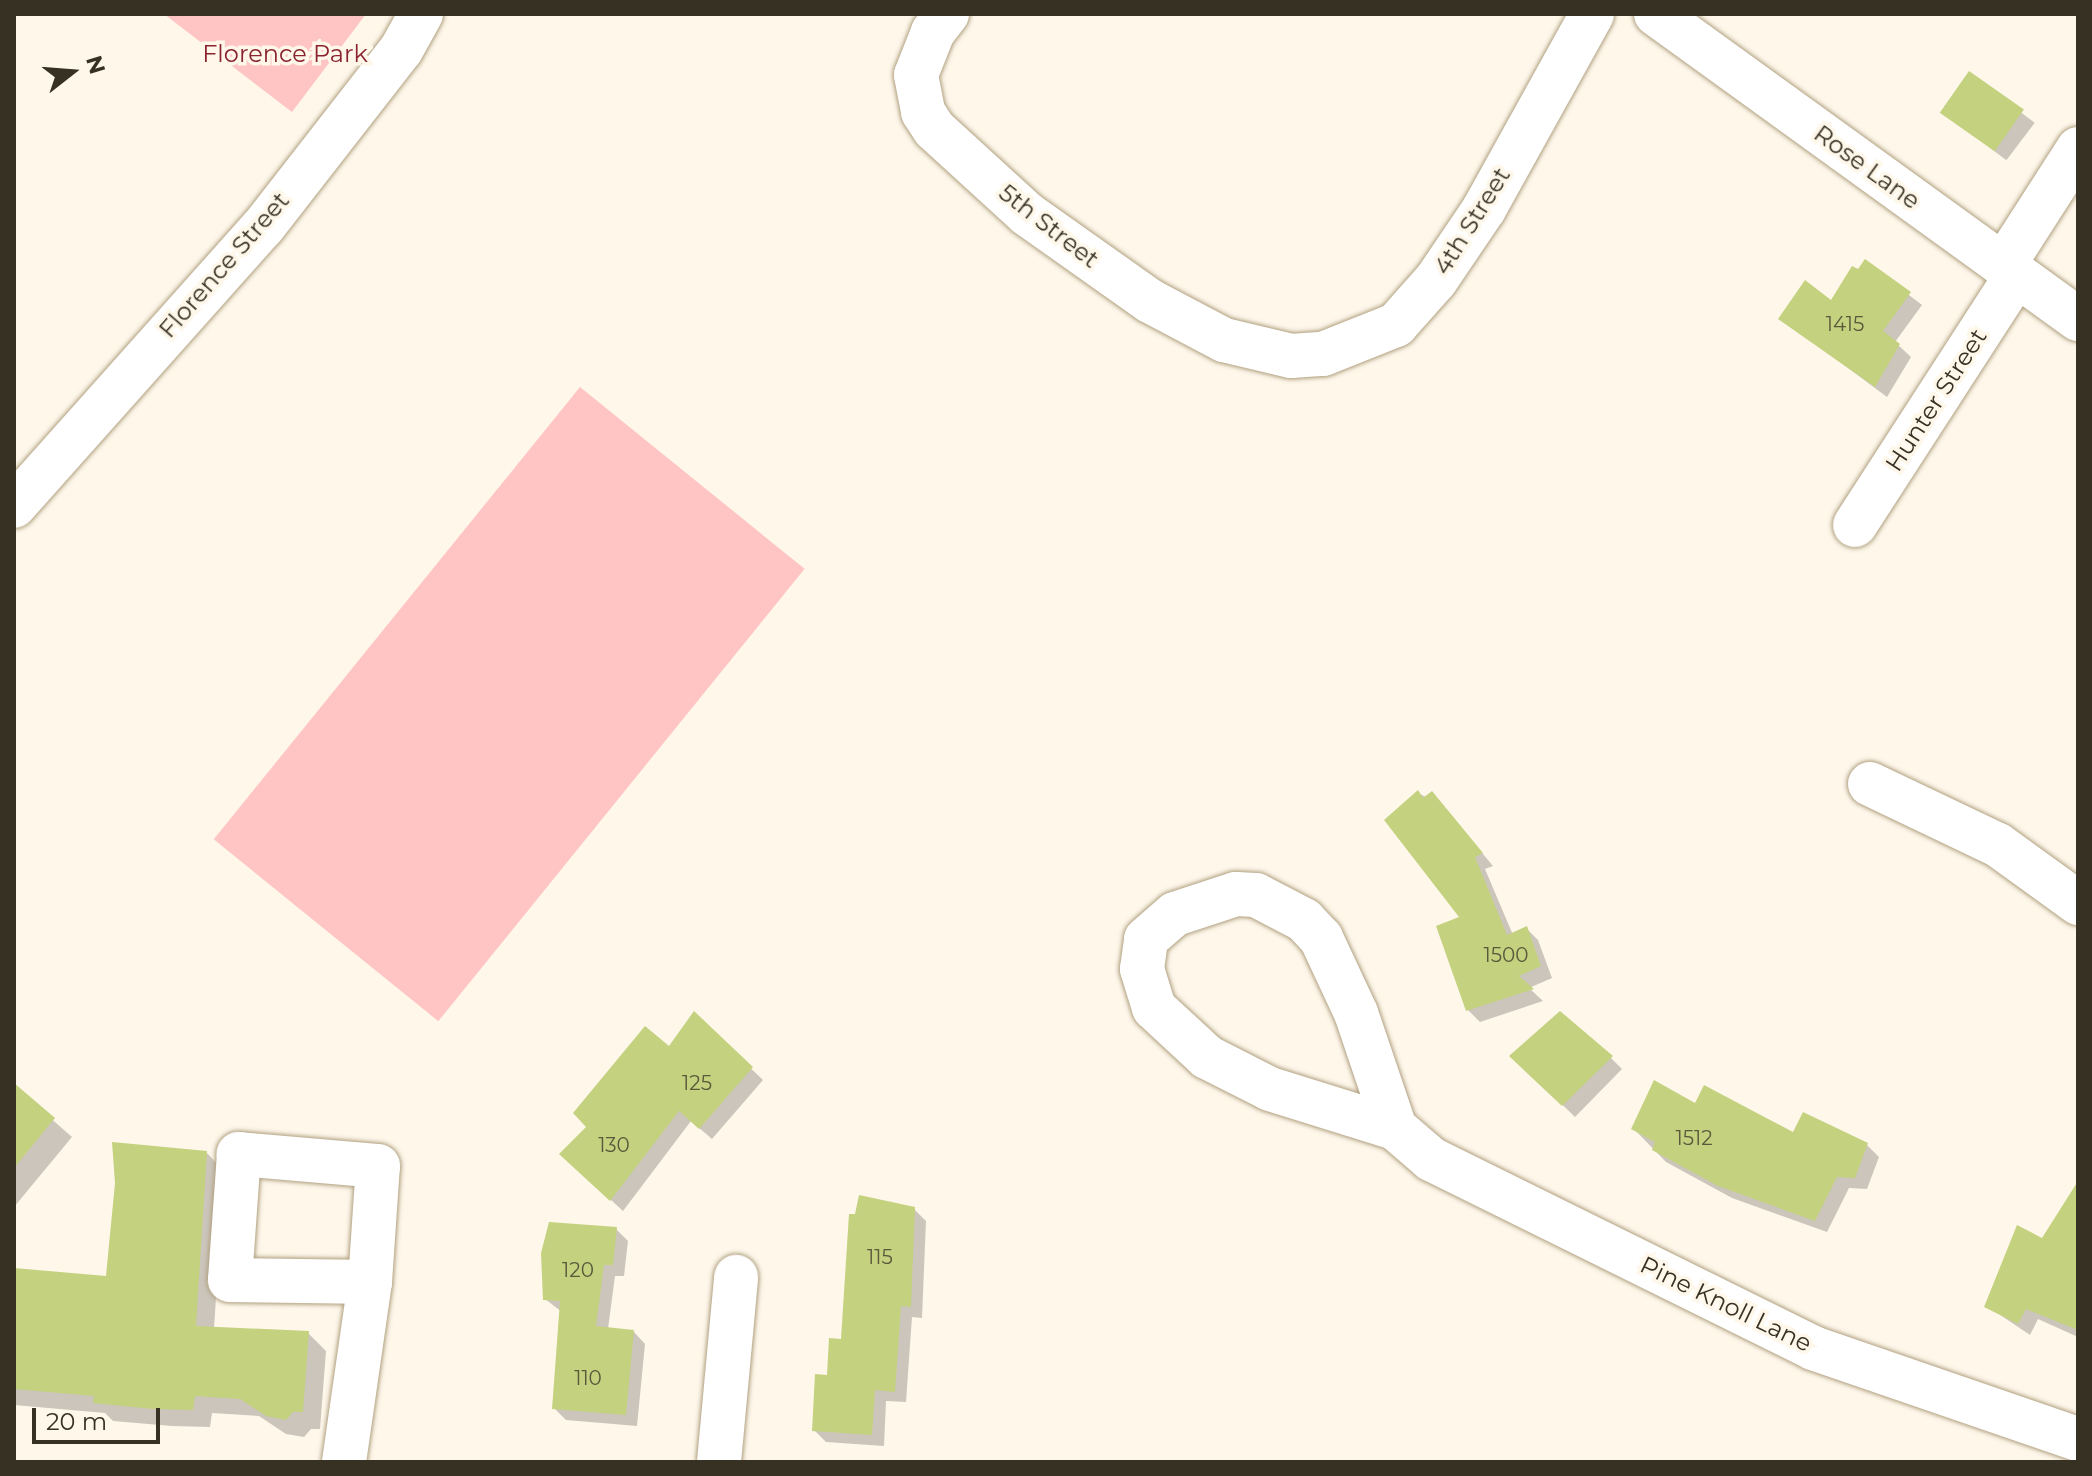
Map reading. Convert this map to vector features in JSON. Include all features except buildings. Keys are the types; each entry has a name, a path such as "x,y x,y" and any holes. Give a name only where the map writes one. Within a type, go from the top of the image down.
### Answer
{"street":[{"name":"Florence Street","path":"14,506 263,227 401,50 421,14"},
{"name":"5th Street","path":"947,14 933,32 916,75 923,112 934,129 1027,214 1150,301 1224,340 1291,356"},
{"name":"4th Street","path":"1291,356 1323,354 1396,325 1484,209 1592,14"},
{"name":"Rose Lane","path":"1656,14 2078,319"},
{"name":"Hunter Street","path":"1855,525 2010,271 2078,149"},
{"path":"1870,784 1998,845 2078,903"},
{"name":"Pine Knoll Lane","path":"1395,1128 1356,1013 1321,938 1304,920 1256,895 1236,894 1175,914 1146,939 1142,969 1154,1008 1207,1057 1270,1089 1395,1128 1431,1159 1813,1348 2078,1439"},
{"path":"719,1462 736,1277"},
{"path":"344,1462 370,1282"}],"green space":[{"name":"Florence Park","path":"164,14 366,14 292,112"},
{"path":"580,387 805,569 438,1021 214,839"}]}
